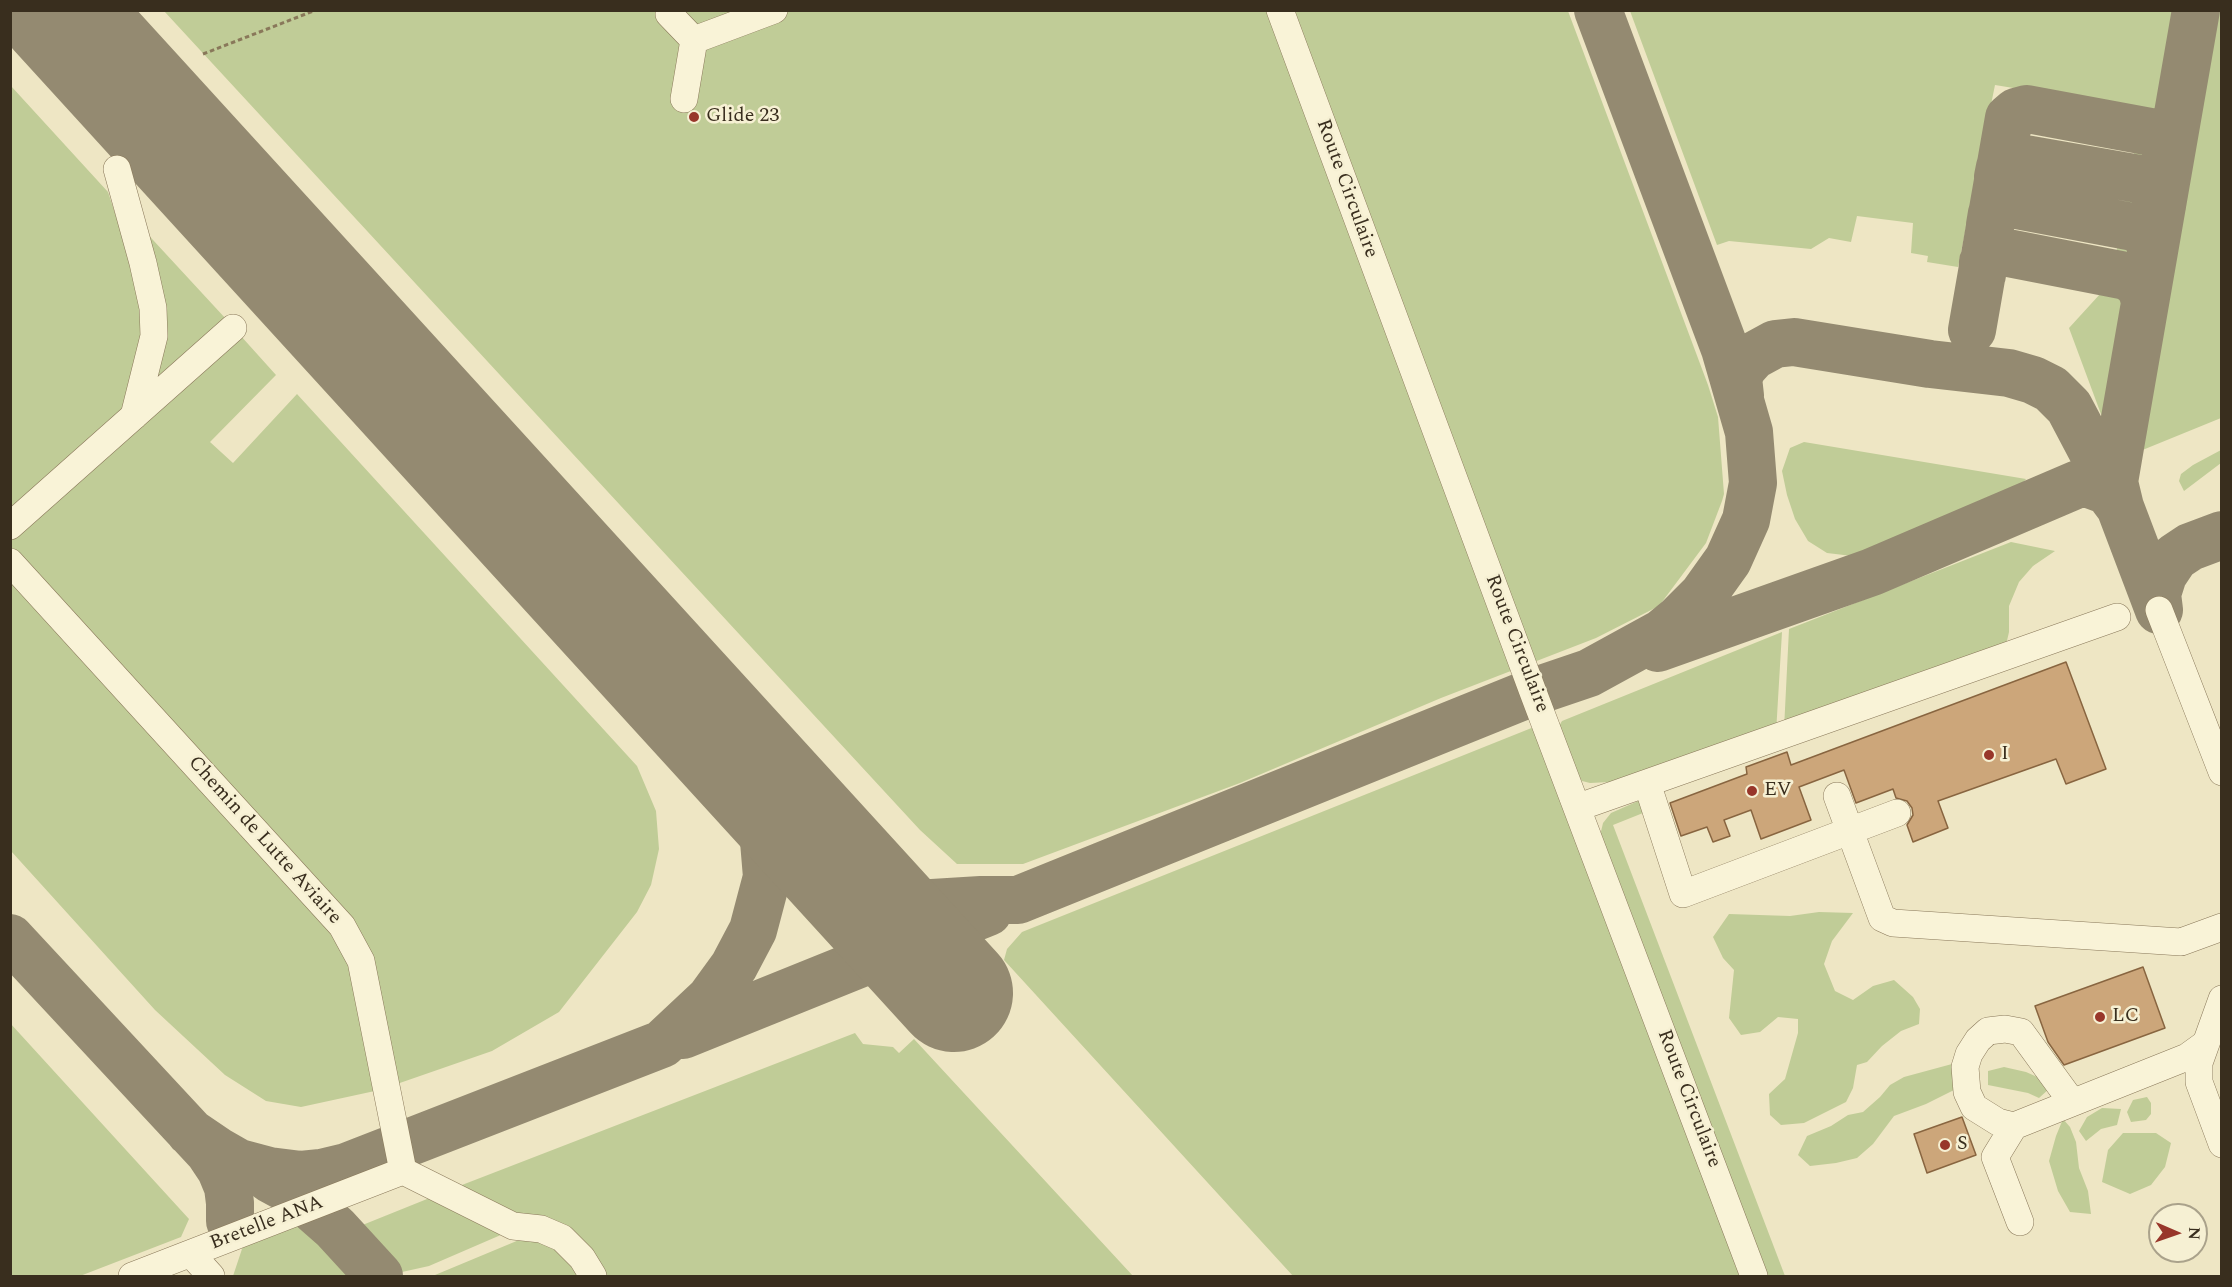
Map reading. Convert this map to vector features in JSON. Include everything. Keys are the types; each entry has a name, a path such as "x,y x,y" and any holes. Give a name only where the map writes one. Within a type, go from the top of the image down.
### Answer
{"lane":[{"path":"694,40 774,10"},
{"name":"Route Circulaire","path":"1280,10 1529,681 1754,1276"},
{"path":"669,14 694,40"},
{"path":"684,99 694,40"},
{"path":"117,169 153,308 154,336 134,416"},
{"path":"10,526 233,328"},
{"name":"Chemin de Lutte Aviaire","path":"10,562 342,926 361,961 403,1171"},
{"path":"2159,610 2222,772"},
{"path":"1578,807 2117,616"},
{"path":"1647,783 1683,894 1897,813"},
{"path":"1837,796 1882,918 1893,923 2181,942 2222,927"},
{"path":"2222,999 2199,1063 2199,1082 2222,1144"},
{"path":"2014,1126 1998,1122 1974,1107 1967,1092 1965,1067 1969,1054 1978,1040 1988,1031 2005,1029 2021,1032 2072,1102"},
{"path":"2020,1222 1995,1157 2014,1126 2187,1057 2205,1044"},
{"path":"403,1171 513,1226 542,1229 562,1238 582,1258 593,1276"},
{"name":"Bretelle ANA","path":"132,1276 403,1171"},
{"path":"191,1254 211,1276"}],"path":[{"path":"203,54 316,10"}],"green space":[{"path":"164,11 1568,11 1708,385 1718,417 1724,494 1722,501 1706,543 1659,606 1596,638 1441,698 1240,783 1023,864 957,864 920,830"},
{"path":"1630,11 2221,11 2221,418 2118,460 2069,328 2111,282 2142,109 1995,85 1958,267 1927,262 1928,256 1911,253 1913,223 1857,216 1851,242 1829,238 1811,249 1729,241 1717,245"},
{"path":"11,86 108,192 144,301 145,340 131,389 113,426 11,512"},
{"path":"141,227 226,319 149,391"},
{"path":"240,335 276,375 210,442 233,463 297,394 637,766 656,811 659,849 651,885 637,912 559,1012 492,1051 394,1085 366,959 11,554 11,534"},
{"path":"1804,442 2026,479 2013,495 1994,509 1890,551 1869,558 1827,553 1808,541 1795,519 1782,471 1790,448"},
{"path":"2221,450 2221,463 2184,491 2179,481 2181,474"},
{"path":"2011,542 2055,551 2033,566 2019,582 2009,606 2009,632 2006,645 1784,729 1789,629"},
{"path":"11,570 331,921 354,963 384,1089 301,1107 266,1101 225,1075 155,1010 11,851"},
{"path":"1782,632 1776,733 1629,781 1590,783 1582,781 1576,773 1559,726 1562,721"},
{"path":"1539,725 1744,1276 1293,1276 1004,960 1007,949 1022,932"},
{"path":"1645,798 1648,811 1613,825 1785,1276 1761,1276 1599,840 1603,823 1611,813"},
{"path":"1819,912 1853,913 1832,941 1824,964 1835,991 1853,1000 1873,986 1894,980 1913,997 1920,1009 1919,1024 1901,1031 1867,1062 1857,1065 1853,1088 1846,1102 1804,1123 1781,1125 1770,1115 1769,1094 1785,1079 1798,1033 1798,1019 1778,1017 1760,1032 1741,1035 1729,1018 1734,970 1723,958 1713,937 1729,914 1790,916"},
{"path":"10,1023 189,1219 181,1237 80,1276 11,1276"},
{"path":"855,1033 863,1044 893,1047 899,1053 914,1039 1133,1276 599,1276 583,1248 449,1190"},
{"path":"1952,1064 1958,1068 1954,1090 1894,1116 1873,1144 1857,1158 1810,1166 1798,1155 1807,1136 1831,1126 1848,1115 1863,1112 1890,1085 1904,1077"},
{"path":"2004,1067 2026,1072 2044,1080 2050,1088 2039,1098 2028,1093 1988,1085 1988,1071"},
{"path":"2147,1097 2151,1103 2151,1114 2146,1120 2131,1122 2127,1112 2133,1100"},
{"path":"2102,1108 2121,1109 2117,1125 2101,1129 2086,1141 2079,1131 2087,1117"},
{"path":"2063,1119 2070,1127 2076,1142 2079,1168 2088,1191 2091,1214 2070,1212 2058,1191 2049,1161"},
{"path":"2123,1133 2156,1133 2171,1143 2165,1167 2151,1185 2130,1194 2102,1182 2108,1150"},
{"path":"437,1195 510,1231 429,1266 402,1272 360,1226"},
{"path":"293,1225 304,1225 354,1276 233,1276 243,1246"},
{"path":"531,1235 549,1237 588,1276 426,1276 435,1275"}],"building":[{"name":"I","path":"2066,662 2106,769 2066,784 2056,759 1938,801 1948,828 1913,842 1907,825 1913,815 1912,808 1907,801 1896,798 1893,789 1856,803 1844,770 1799,787 1811,820 1761,839 1751,810 1724,820 1730,836 1713,842 1707,827 1681,836 1670,803 1747,774 1746,767 1787,752 1791,765"},
{"name":"LC","path":"2143,967 2165,1028 2064,1065 2048,1042 2035,1006"},
{"name":"S","path":"1962,1117 1976,1155 1927,1173 1914,1134"}],"taxiway":[{"path":"834,861 863,887 887,901 916,904 1018,900 1533,692 1589,673 1662,633 1703,595 1728,560 1746,520 1753,483 1749,432 1725,349 1598,10"},
{"path":"2120,507 2114,482 2196,10"},
{"path":"1972,330 2009,118 2016,112 2027,109 2151,132 2166,145 2170,157"},
{"path":"1998,177 2000,167 2008,161 2019,158 2139,179 2153,186 2159,194 2162,206"},
{"path":"1990,225 1992,213 2000,207 2011,204 2133,227 2144,232 2154,251"},
{"path":"1982,275 1983,262 2003,252 2126,276 2135,281 2142,290 2145,302"},
{"path":"1740,396 1738,378 1743,367 1753,356 1775,344 1794,342 1930,364 2009,373 2033,380 2051,389 2069,407 2117,498"},
{"path":"1658,648 1872,572 2078,484 2089,484 2108,491 2120,507 2159,610"},
{"path":"2159,610 2157,594 2163,575 2175,557 2190,547 2222,535"},
{"path":"190,1132 239,1163 269,1171 301,1175 321,1173 346,1167 662,1044 710,999 734,966 753,930 767,877 763,829 745,779 725,743"},
{"path":"683,1035 988,912"},
{"path":"10,938 209,1152 221,1170 228,1187 230,1221"},
{"path":"270,1179 294,1192 335,1228 379,1276"}],"runway":[{"path":"57,10 954,993"}],"place":[{"name":"Glide 23","path":"694,117"},
{"name":"I","path":"1989,755"},
{"name":"EV","path":"1752,791"},
{"name":"LC","path":"2100,1017"},
{"name":"S","path":"1945,1145"}]}
